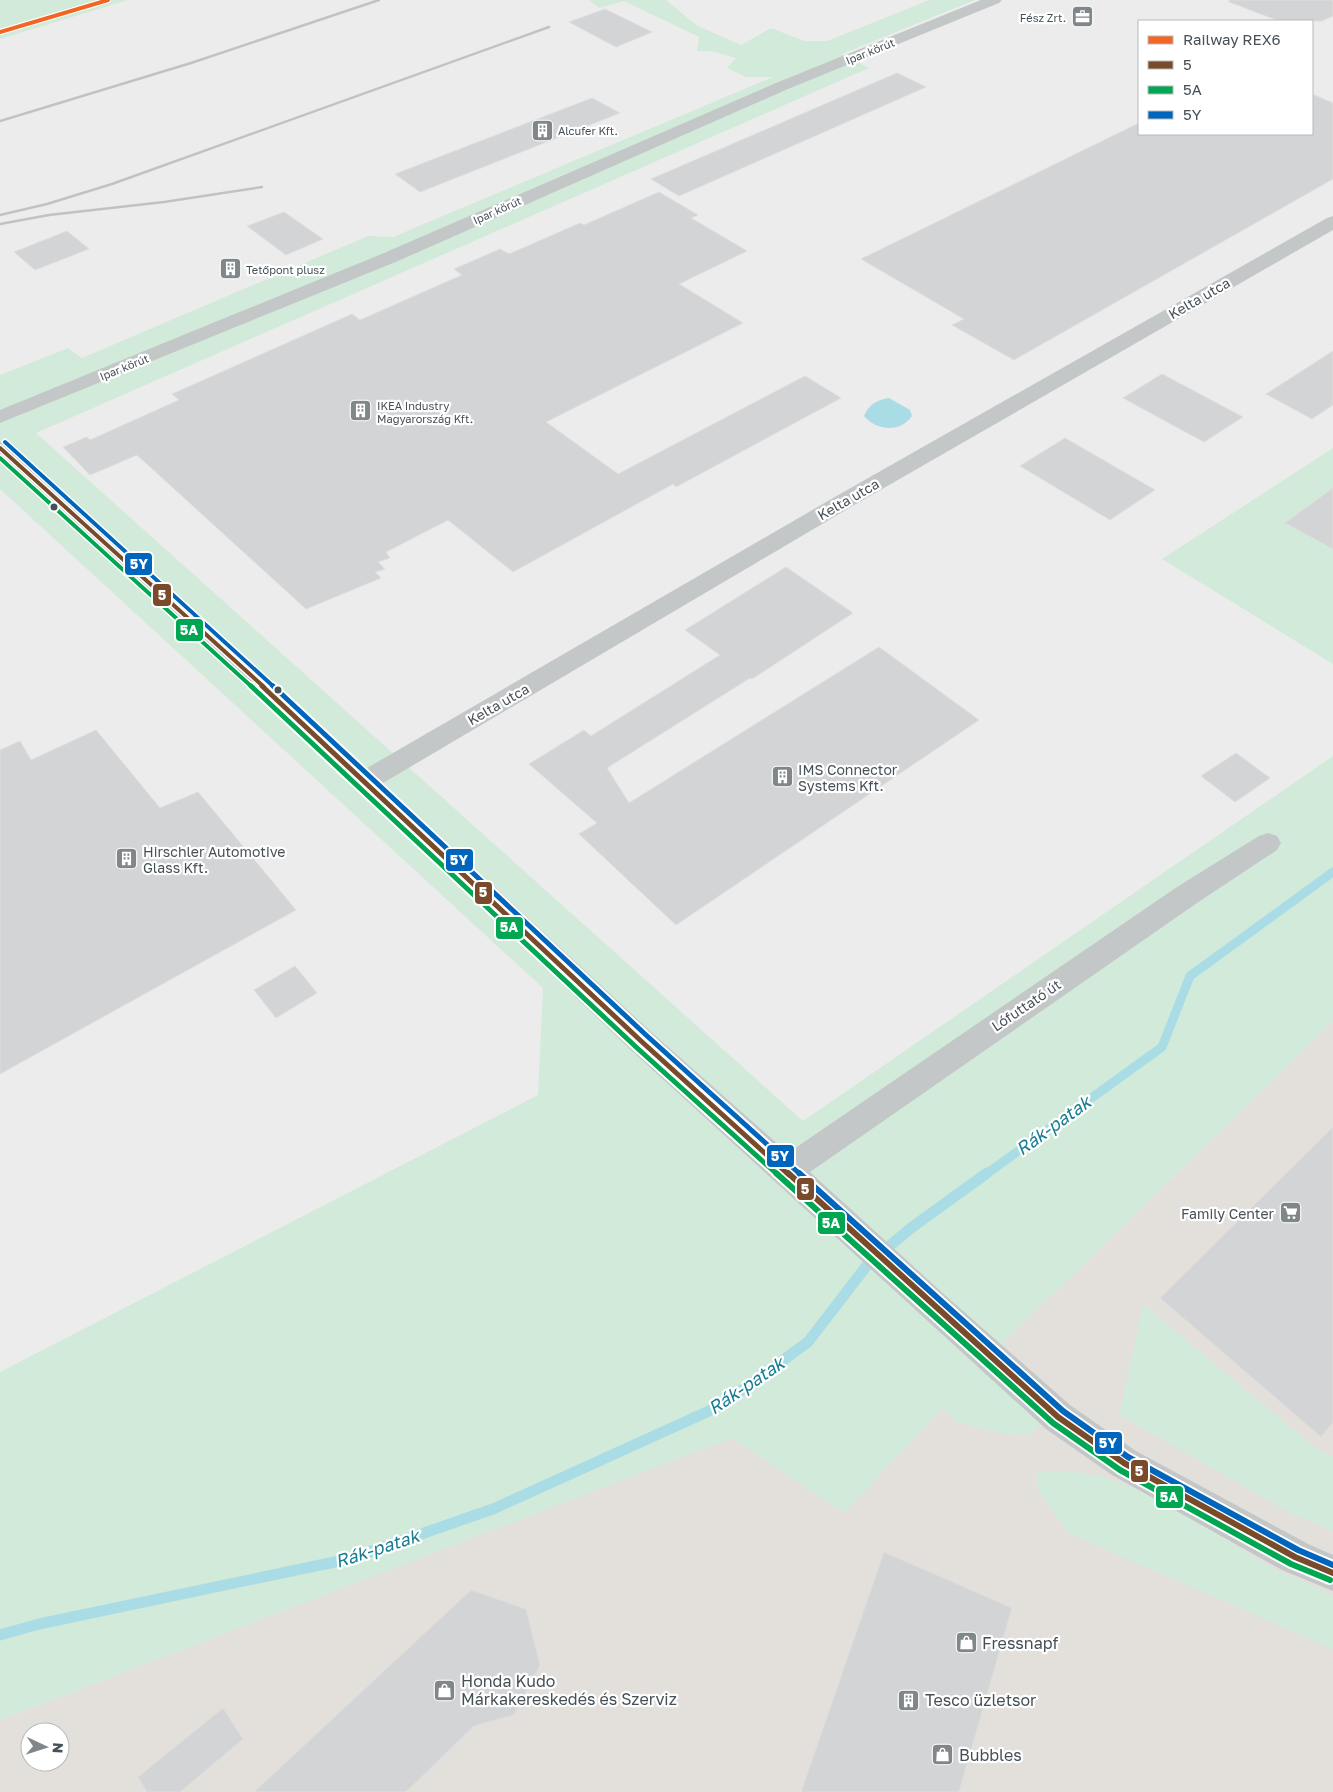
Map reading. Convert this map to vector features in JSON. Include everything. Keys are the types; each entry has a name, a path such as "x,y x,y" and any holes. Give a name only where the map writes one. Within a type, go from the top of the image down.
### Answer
{"street":[{"name":"Ipar körút","path":"0,418 391,257 593,167 782,86 994,0"},
{"name":"Kelta utca","path":"365,781 848,499 1333,222"},
{"path":"0,448 365,781 641,1041 1058,1417 1124,1463 1295,1557 1333,1573"},
{"name":"Lófuttató út","path":"787,1171 1188,894 1268,843"}],"shaded area":[{"path":"1333,1022 1333,1792 0,1792 0,1720 732,1437 844,1512 1022,1324"}],"green space":[{"path":"0,0 128,0 0,39"},
{"path":"589,0 666,0 696,25 741,45 771,28 804,41 827,41 929,0 975,0 842,54 869,68 36,433 803,1121 1333,756 1333,1022 1022,1324 982,1366 1040,1423 1032,1434 1011,1435 958,1423 942,1409 844,1513 732,1438 0,1720 0,1372 538,1095 543,988 0,489 0,375 68,348 82,358 368,236 393,237 773,77 746,77 727,68 736,58 711,51 697,51 699,37 624,1 599,8"},
{"path":"1333,448 1333,664 1162,559"},
{"path":"1143,1304 1318,1450 1333,1456 1333,1531 1292,1514 1119,1415"},
{"path":"1037,1471 1072,1472 1104,1477 1153,1495 1273,1568 1333,1595 1333,1649 1068,1533 1038,1490"}],"water":[{"path":"889,398 910,410 912,416 907,421 901,425 888,428 875,425 864,416 868,408 874,403"}],"building":[{"path":"1229,0 1333,0 1333,16 1322,21 1276,20 1229,2"},
{"path":"605,9 652,32 616,47 569,22"},
{"path":"897,73 926,87 679,196 651,179"},
{"path":"1313,94 1333,103 1333,179 1014,360 952,325 964,319 861,259 1138,123 1138,135 1313,135"},
{"name":"Alcufer Kft.","path":"592,98 620,113 420,192 395,174"},
{"name":"IKEA Industry Magyarország Kft.","path":"659,192 698,215 691,218 747,251 679,284 743,323 546,422 618,474 805,376 841,398 676,487 673,484 513,572 448,520 386,552 390,558 378,562 385,569 375,572 381,578 306,609 137,455 90,475 63,447 87,437 90,440 179,400 172,394 352,314 360,320 462,275 454,269 500,249 509,254 580,223 584,225"},
{"path":"284,212 323,239 286,255 247,226"},
{"path":"67,231 89,249 35,270 14,252"},
{"path":"1333,351 1333,405 1312,419 1266,394"},
{"path":"1162,374 1243,417 1204,442 1123,398"},
{"path":"1065,438 1155,490 1110,520 1020,466"},
{"path":"1333,488 1333,549 1285,523"},
{"name":"IMS Connector Systems Kft.","path":"786,567 853,613 752,679 750,678 607,768 629,803 879,647 979,720 676,925 579,834 597,823 529,764 584,730 591,736 720,655 685,630"},
{"name":"Hirschler Automotive Glass Kft.","path":"96,730 160,808 198,792 296,910 0,1074 0,750 20,741 31,760"},
{"path":"1236,753 1270,778 1235,802 1201,776"},
{"path":"295,966 317,993 276,1018 254,990"},
{"name":"Family Center","path":"1333,1127 1333,1423 1321,1437 1160,1298"},
{"name":"Tesco üzletsor","path":"884,1552 1012,1608 959,1792 801,1792"},
{"name":"Honda Kudo Márkakereskedés és Szerviz","path":"471,1590 526,1609 540,1665 514,1715 474,1726 406,1792 254,1792"},
{"path":"223,1708 243,1739 180,1792 147,1792 138,1777"}],"waterway":[{"name":"Rák-patak","path":"985,1175 1162,1047 1190,976 1333,872"},
{"name":"Rák-patak","path":"0,1635 39,1624 349,1559 493,1509 720,1406 808,1342 868,1264 911,1228 987,1173"}],"railway":[{"path":"0,121 191,63 379,0"},
{"path":"0,215 47,204 112,184 549,27"},
{"path":"0,224 49,215 164,202 262,187"}],"rail line":[{"name":"REX6","path":"0,32 108,0"}],"transit line":[{"name":"5Y","path":"5,442 321,730 646,1035 1063,1411 1128,1457 1298,1550 1333,1565"},
{"name":"5","path":"0,448 316,735 641,1041 1058,1417 1124,1463 1295,1557 1333,1573"},
{"name":"5A","path":"0,458 311,741 636,1047 1053,1423 1120,1470 1291,1564 1330,1580"}],"place":[{"name":"Fész Zrt.","path":"1082,17"},
{"name":"Alcufer Kft.","path":"542,130"},
{"name":"Tetőpont plusz","path":"230,269"},
{"name":"IKEA Industry Magyarország Kft.","path":"361,411"},
{"name":"IMS Connector Systems Kft.","path":"782,777"},
{"name":"Hirschler Automotive Glass Kft.","path":"127,859"},
{"name":"Family Center","path":"1290,1213"},
{"name":"Fressnapf","path":"966,1643"},
{"name":"Honda Kudo Márkakereskedés és Szerviz","path":"445,1690"},
{"name":"Tesco üzletsor","path":"909,1700"},
{"name":"Bubbles","path":"943,1755"}]}
